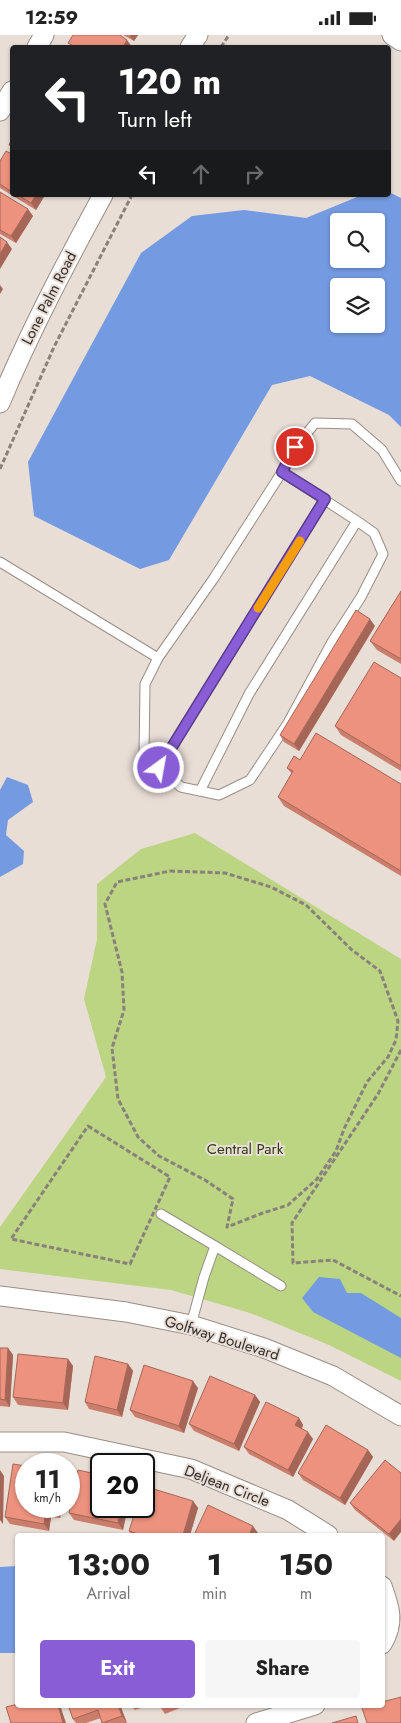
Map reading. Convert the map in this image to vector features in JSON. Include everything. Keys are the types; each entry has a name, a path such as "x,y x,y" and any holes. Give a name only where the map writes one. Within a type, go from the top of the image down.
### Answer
{"street":[{"path":"392,35 401,41"},
{"path":"0,111 10,94"},
{"name":"Lone Palm Road","path":"0,403 20,355 102,197"},
{"name":"Golfway Boulevard","path":"0,1296 126,1312 191,1325 264,1348 333,1376 401,1416"},
{"name":"Deljean Circle","path":"0,1442 64,1442 191,1469 288,1510 325,1533"},
{"path":"385,1595 389,1606 391,1637"},
{"path":"256,1723 305,1708"}],"lane":[{"path":"282,472 374,533 383,554 361,597 332,642 288,723 250,779 219,795 181,787 144,755 145,684 158,657 214,578 282,472 295,447 315,423 352,424 382,450 401,481"},
{"path":"159,768 325,499"},
{"path":"200,791 250,694 358,521"},
{"path":"0,562 158,657"},
{"path":"161,1213 281,1286"},
{"path":"191,1325 204,1277 215,1247"}],"path":[{"path":"0,469 54,347 131,197"},
{"path":"170,871 225,873 271,887 306,905 352,950 380,971 398,1021 396,1040 388,1057 366,1082 336,1151 316,1179 288,1205 227,1227 233,1199 205,1180 159,1156 138,1137 118,1099 112,1048 124,1010 122,972 105,903 117,882 170,871"},
{"path":"401,1050 378,1094 292,1223 292,1263 333,1260 401,1296"},
{"path":"88,1125 170,1177 130,1264 11,1239 88,1125"}],"green space":[{"name":"Central Park","path":"195,833 401,959 401,1381 329,1345 250,1313 171,1290 0,1269 0,1227 106,1077 84,999 97,939 97,884 141,849"}],"water":[{"path":"391,193 401,198 401,427 389,415 310,376 272,385 169,560 140,569 34,516 28,462 141,253 192,216 244,210 306,218 357,197 391,197"},
{"path":"7,777 28,785 33,802 8,820 6,835 24,851 23,864 0,877 0,790"},
{"path":"319,1277 340,1279 347,1293 361,1293 401,1318 401,1358 313,1312 302,1298"},
{"path":"15,1566 15,1653 0,1653 0,1567"}],"building":[{"path":"73,35 120,35 127,40 124,45 72,45 68,43"},
{"path":"6,151 10,153 10,191 0,184 0,161"},
{"path":"0,192 28,209 11,236 0,230"},
{"path":"21,197 35,197 31,203"},
{"path":"0,237 7,242 0,254"},
{"path":"401,591 401,659 370,641"},
{"path":"356,610 370,619 294,744 280,735"},
{"path":"374,662 401,678 401,766 335,726"},
{"path":"316,733 401,784 401,871 278,797 293,771 287,768 294,756 300,760"},
{"path":"0,1348 8,1348 5,1400 0,1399"},
{"path":"18,1354 68,1359 63,1403 13,1397"},
{"path":"95,1356 128,1364 117,1410 85,1402"},
{"path":"144,1365 193,1381 179,1426 130,1410"},
{"path":"210,1376 255,1395 234,1444 189,1424"},
{"path":"266,1402 299,1418 295,1425 308,1432 288,1470 244,1447"},
{"path":"326,1425 368,1450 340,1498 298,1473"},
{"path":"385,1460 401,1473 401,1519 389,1534 350,1503"},
{"path":"13,1464 15,1464 15,1518 45,1518 44,1524 5,1517"},
{"path":"80,1470 90,1473 90,1517 80,1515"},
{"path":"155,1489 193,1501 184,1533 135,1533 129,1531 133,1518 155,1518"},
{"path":"208,1505 253,1526 250,1533 195,1533"},
{"path":"94,1518 119,1518 118,1523"},
{"path":"401,1697 401,1723 367,1723 362,1708 385,1708 385,1701"},
{"path":"15,1705 15,1708 59,1708 63,1723 11,1723 6,1707"},
{"path":"69,1708 119,1708 122,1716 102,1723 98,1710 73,1719"},
{"path":"356,1716 358,1723 332,1723"}],"slow traffic":[{"path":"258,608 300,541"}],"route":[{"path":"159,768 325,499 282,472 295,447"}]}
